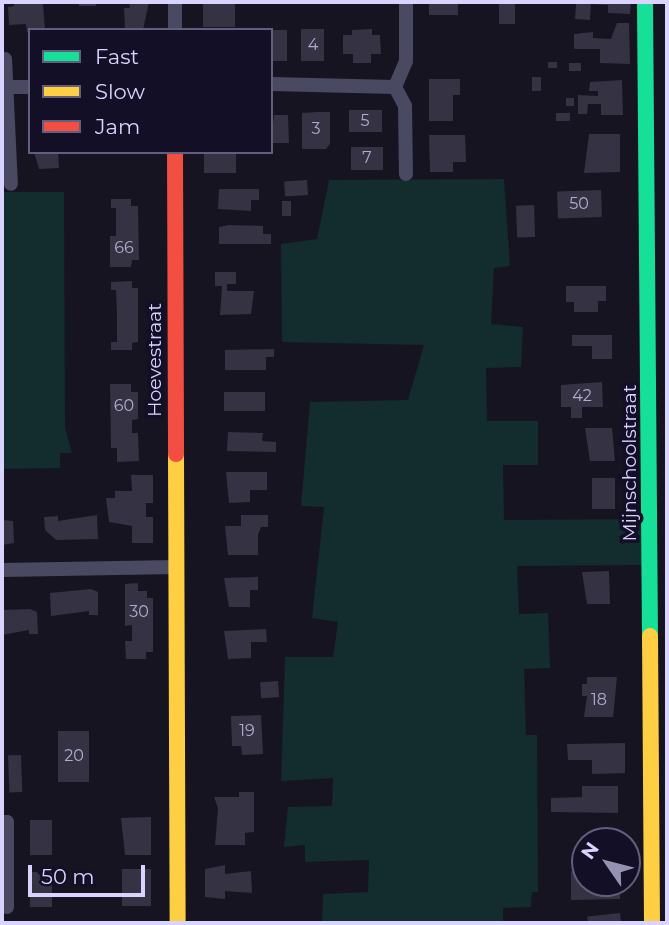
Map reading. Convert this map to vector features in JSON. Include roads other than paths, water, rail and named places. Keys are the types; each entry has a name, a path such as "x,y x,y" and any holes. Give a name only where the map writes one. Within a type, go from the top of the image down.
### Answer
{"street":[{"path":"175,2 175,28"},
{"path":"406,2 405,61 396,87 405,106 406,174"},
{"name":"Mijnschoolstraat","path":"645,2 652,923"},
{"path":"5,59 11,184"},
{"path":"273,85 396,87"},
{"path":"7,87 28,86"},
{"name":"Hoevestraat","path":"175,154 178,923"},
{"path":"2,570 176,567"},
{"path":"2,822 8,822 7,907"}]}
